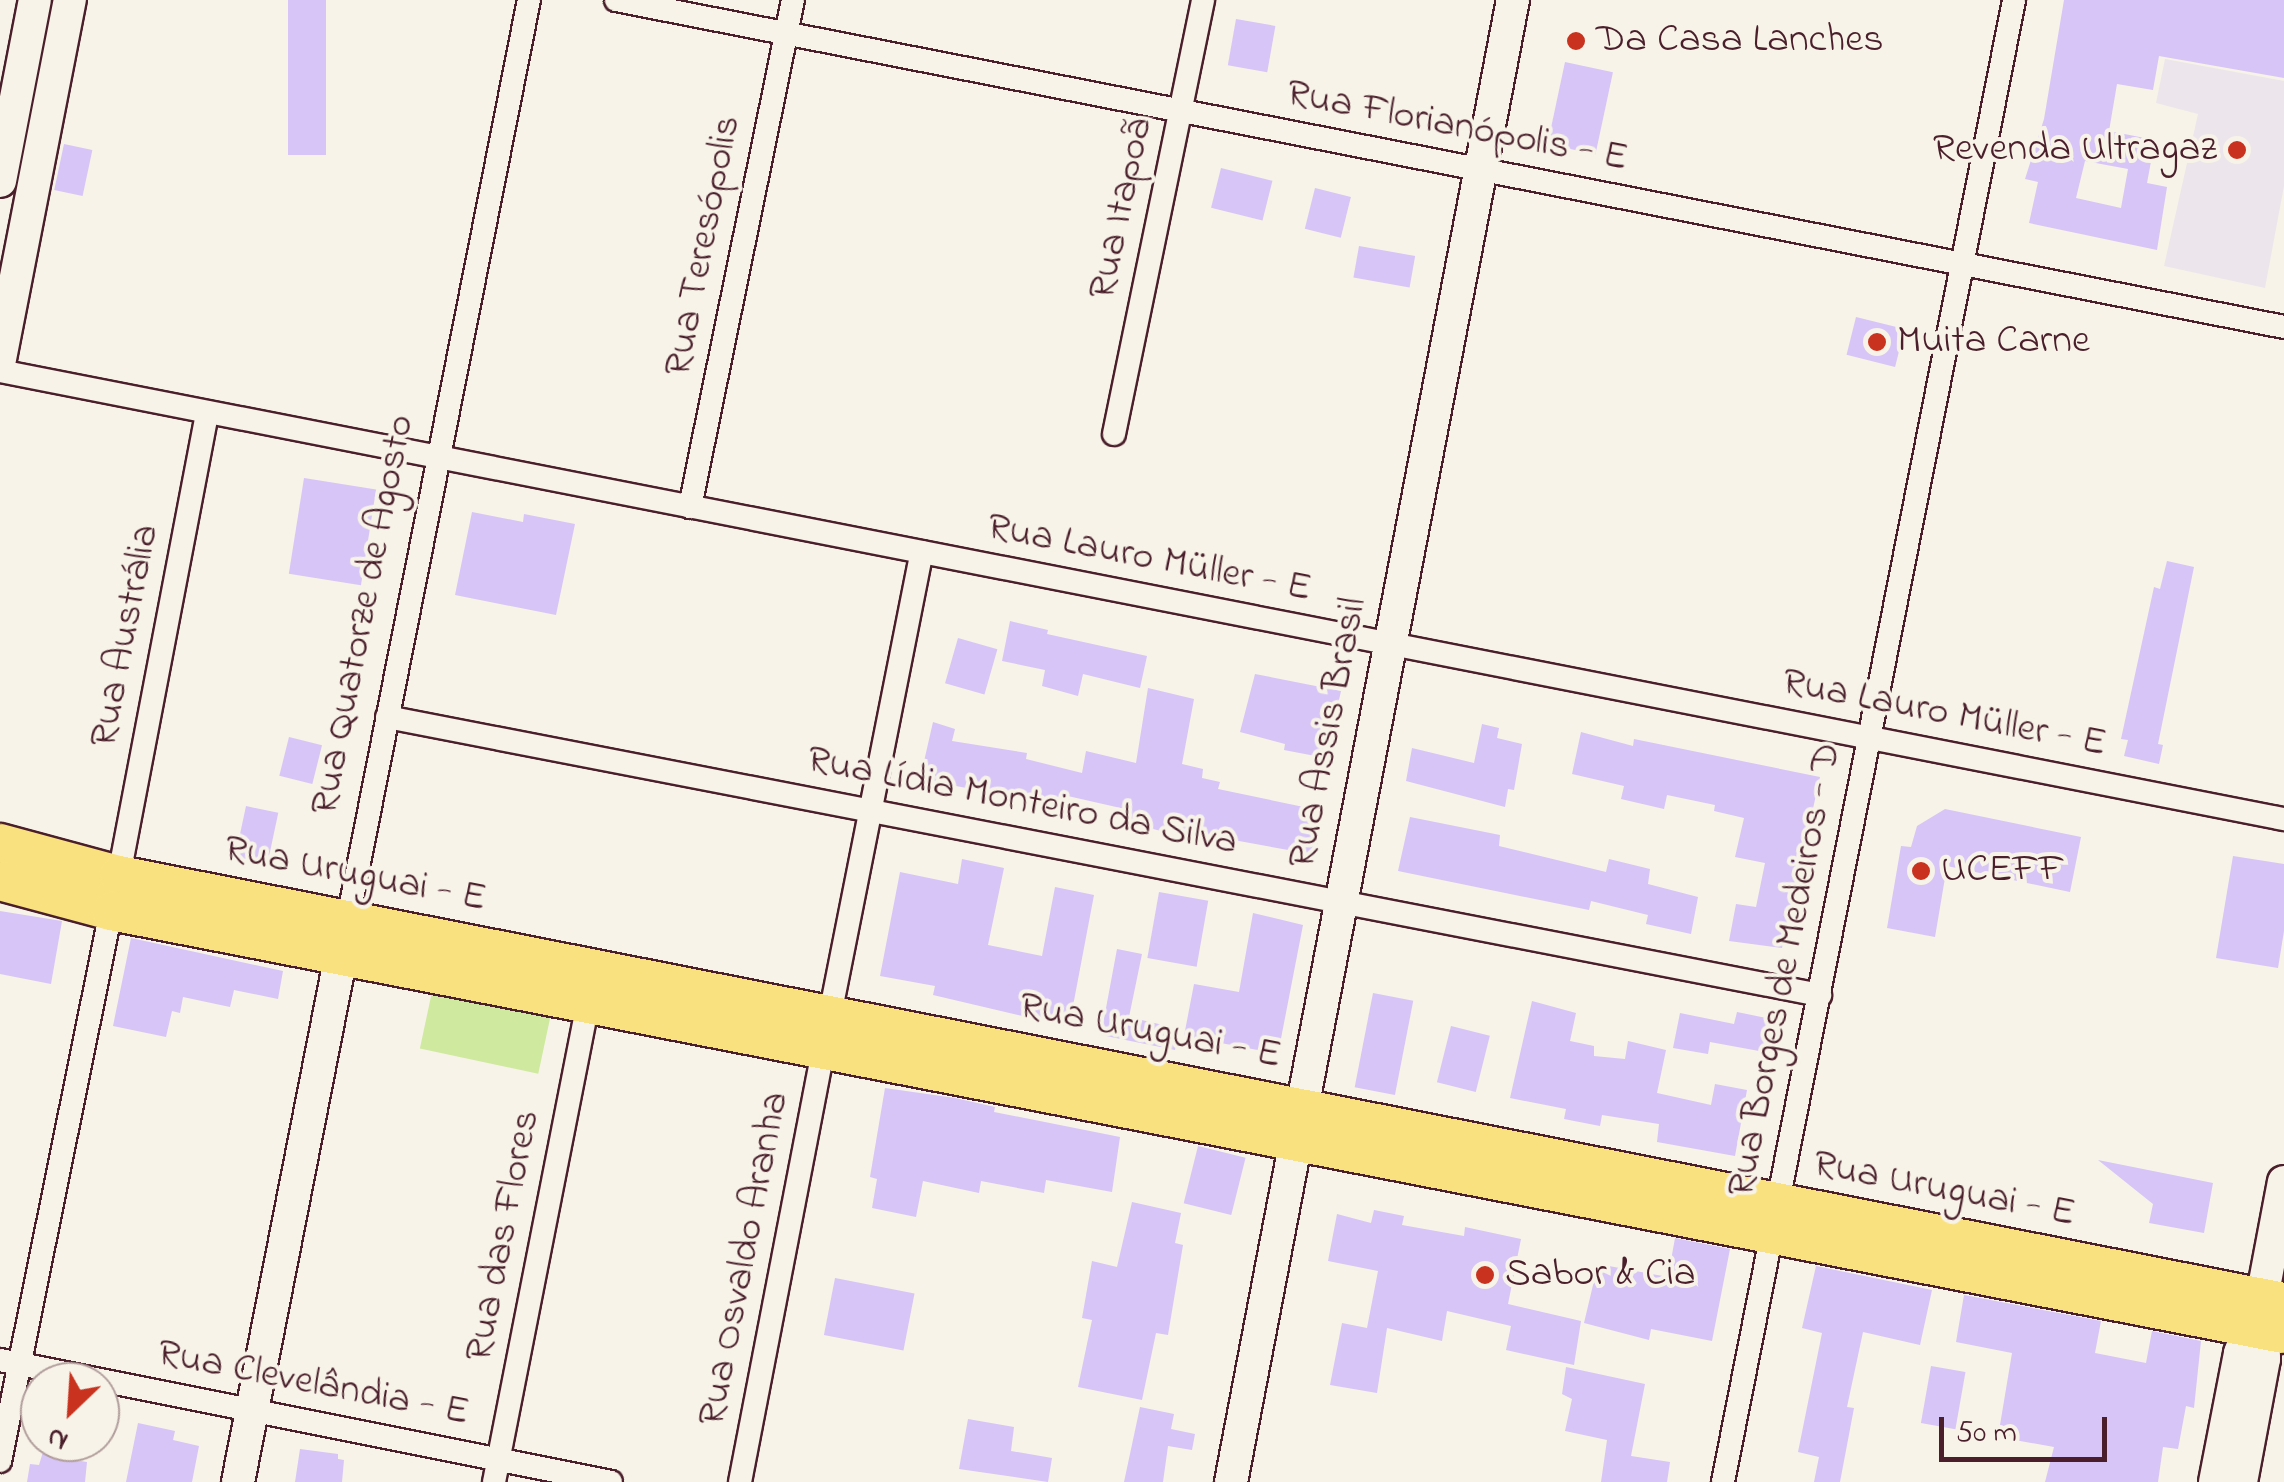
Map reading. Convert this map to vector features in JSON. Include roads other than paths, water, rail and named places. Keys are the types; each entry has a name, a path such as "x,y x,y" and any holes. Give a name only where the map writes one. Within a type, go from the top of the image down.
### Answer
{"main road":[{"name":"Rua Uruguai - E","path":"0,843 115,892"},
{"name":"Rua Uruguai - E","path":"0,880 115,892 2269,1318"},
{"name":"Rua Uruguai - E","path":"344,938 588,1004 826,1032"}],"street":[{"path":"0,180 35,0"},
{"path":"0,358 70,0"},
{"name":"Rua Quatorze de Agosto","path":"238,1482 528,0"},
{"name":"Rua Florianópolis - E","path":"616,0 2284,327"},
{"name":"Rua Teresópolis","path":"690,506 792,0"},
{"name":"Rua Itapoã","path":"1114,434 1203,0"},
{"name":"Rua Assis Brasil","path":"1230,1482 1513,0"},
{"name":"Rua Borges de Medeiros - D","path":"1723,1482 2014,0"},
{"name":"Rua Lauro Müller - E","path":"0,372 2284,819"},
{"name":"Rua Austrália","path":"0,1461 10,1362 115,892 207,412"},
{"name":"Rua Osvaldo Aranha","path":"740,1482 922,552"},
{"name":"Rua Lídia Monteiro da Silva","path":"388,717 1820,995"},
{"name":"Rua das Flores","path":"496,1470 588,1004"},
{"path":"2241,1482 2264,1359 2284,1182"},
{"path":"2215,1482 2240,1354 2269,1318"},
{"name":"Rua Clevelândia - E","path":"10,1362 252,1410 496,1470 611,1482"}],"place":[{"name":"Da Casa Lanches","path":"1576,41"},
{"name":"Revenda Ultragaz","path":"2237,150"},
{"name":"Muita Carne","path":"1877,342"},
{"name":"UCEFF","path":"1921,871"},
{"name":"Sabor & Cia","path":"1485,1275"}]}
